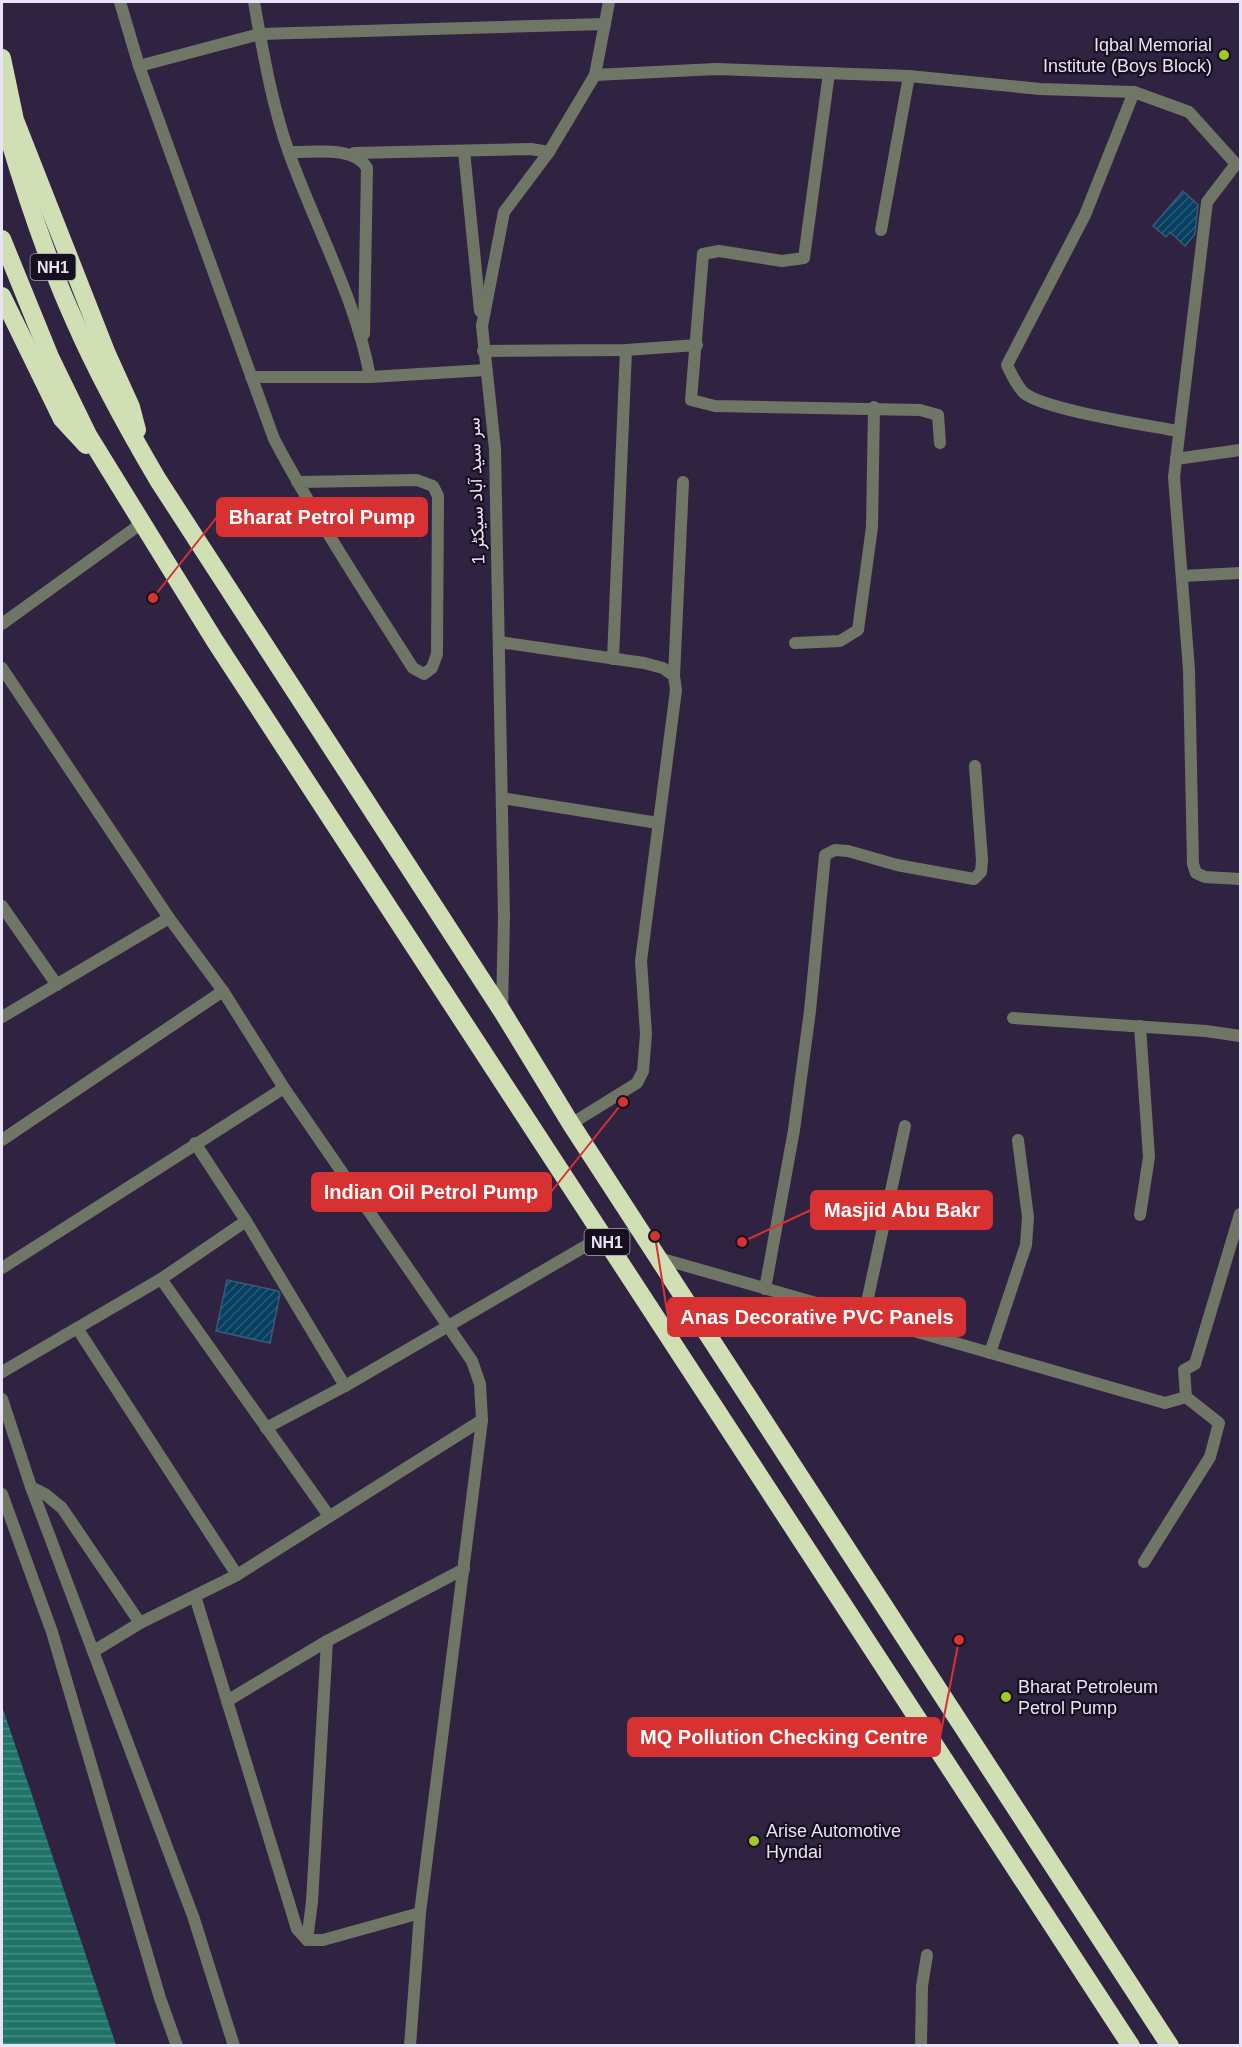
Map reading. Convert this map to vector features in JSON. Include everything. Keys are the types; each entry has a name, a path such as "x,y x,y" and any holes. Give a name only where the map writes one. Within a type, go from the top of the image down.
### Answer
{"highway":[{"path":"2,58 15,120 94,323 131,407 143,454"},
{"name":"NH1","path":"2,115 62,290 120,413 143,454 200,547 502,1011 571,1124 1170,2046"},
{"name":"NH1","path":"2,239 50,357 88,435 215,641 1131,2046"},
{"path":"2,296 62,418 111,473"}],"street":[{"path":"120,2 139,66 274,439 297,482 413,668 424,674 432,668 437,654 438,496 433,486 417,480 297,482"},
{"path":"254,2 289,152 364,339"},
{"name":"سر سید آباد سیکٹر 1","path":"502,1011 504,917 495,449 482,326 504,212 549,152 595,75 609,2"},
{"path":"139,66 260,34 605,24"},
{"path":"595,75 716,69 909,76 1040,88 1134,92 1189,112 1238,166 1207,202 1174,477 1189,670 1193,864 1196,873 1205,877 1240,879"},
{"path":"829,73 804,258 782,261 719,251 703,254 691,400 715,406 874,407 920,410 938,415 940,443"},
{"path":"880,230 909,76"},
{"path":"1134,92 1085,215 1007,365 1015,382 1026,394 1059,407 1178,431"},
{"path":"289,152 350,154 531,149 549,152"},
{"path":"464,152 482,326"},
{"path":"350,154 362,159 367,168 364,339 370,377"},
{"path":"483,351 626,350 697,345"},
{"path":"613,659 626,350"},
{"path":"251,377 370,377 486,370"},
{"path":"795,643 840,641 858,630 872,527 874,407"},
{"path":"1176,459 1240,450"},
{"path":"571,1124 637,1083 643,1071 646,1034 640,961 676,690 674,676 683,482"},
{"path":"2,624 142,523"},
{"path":"1183,576 1240,573"},
{"path":"499,642 663,668 674,676"},
{"path":"2,668 169,918 223,991 284,1088 449,1326 472,1361 480,1384 482,1420 420,1913 410,2046"},
{"path":"765,1289 794,1130 810,1011 825,855 835,850 848,851 897,866 974,879 981,872 982,860 975,766"},
{"path":"502,798 658,822"},
{"path":"2,906 57,985"},
{"path":"2,1017 169,918"},
{"path":"2,1140 223,991"},
{"path":"1013,1018 1140,1026 1240,1036"},
{"path":"1140,1026 1149,1157 1140,1215"},
{"path":"2,1268 284,1088"},
{"path":"864,1316 905,1126"},
{"path":"990,1353 1026,1245 1028,1217 1018,1140"},
{"path":"195,1143 246,1221 345,1386"},
{"path":"1144,1562 1210,1457 1219,1423 1186,1397 1184,1370 1195,1364 1240,1214"},
{"path":"2,1372 161,1280 246,1221"},
{"path":"266,1428 345,1386 603,1236"},
{"path":"659,1258 1165,1404 1186,1397"},
{"path":"161,1280 329,1516"},
{"path":"77,1328 237,1575"},
{"path":"2,1400 31,1487 193,1916 234,2046"},
{"path":"94,1651 140,1623 237,1575 482,1420"},
{"path":"31,1487 62,1508 140,1623"},
{"path":"2,1494 52,1632 160,1998 177,2046"},
{"path":"227,1701 327,1641 464,1569"},
{"path":"195,1596 297,1929 307,1940 323,1940 420,1913"},
{"path":"307,1940 312,1902 327,1641"},
{"path":"921,2046 920,2018 927,1954"}],"shaded area":[{"path":"2,1706 116,2045 2,2045"}],"building":[{"path":"1183,191 1198,205 1195,234 1185,246 1170,232 1166,237 1153,226"},
{"path":"227,1280 278,1291 280,1294 270,1343 216,1331"}],"place":[{"name":"Iqbal Memorial Institute (Boys Block)","path":"1224,55"},
{"name":"Bharat Petrol Pump","path":"153,598"},
{"name":"Indian Oil Petrol Pump","path":"623,1102"},
{"name":"Anas Decorative PVC Panels","path":"655,1236"},
{"name":"Masjid Abu Bakr","path":"742,1242"},
{"name":"MQ Pollution Checking Centre","path":"959,1640"},
{"name":"Bharat Petroleum Petrol Pump","path":"1006,1697"},
{"name":"Arise Automotive Hyndai","path":"754,1841"}]}
